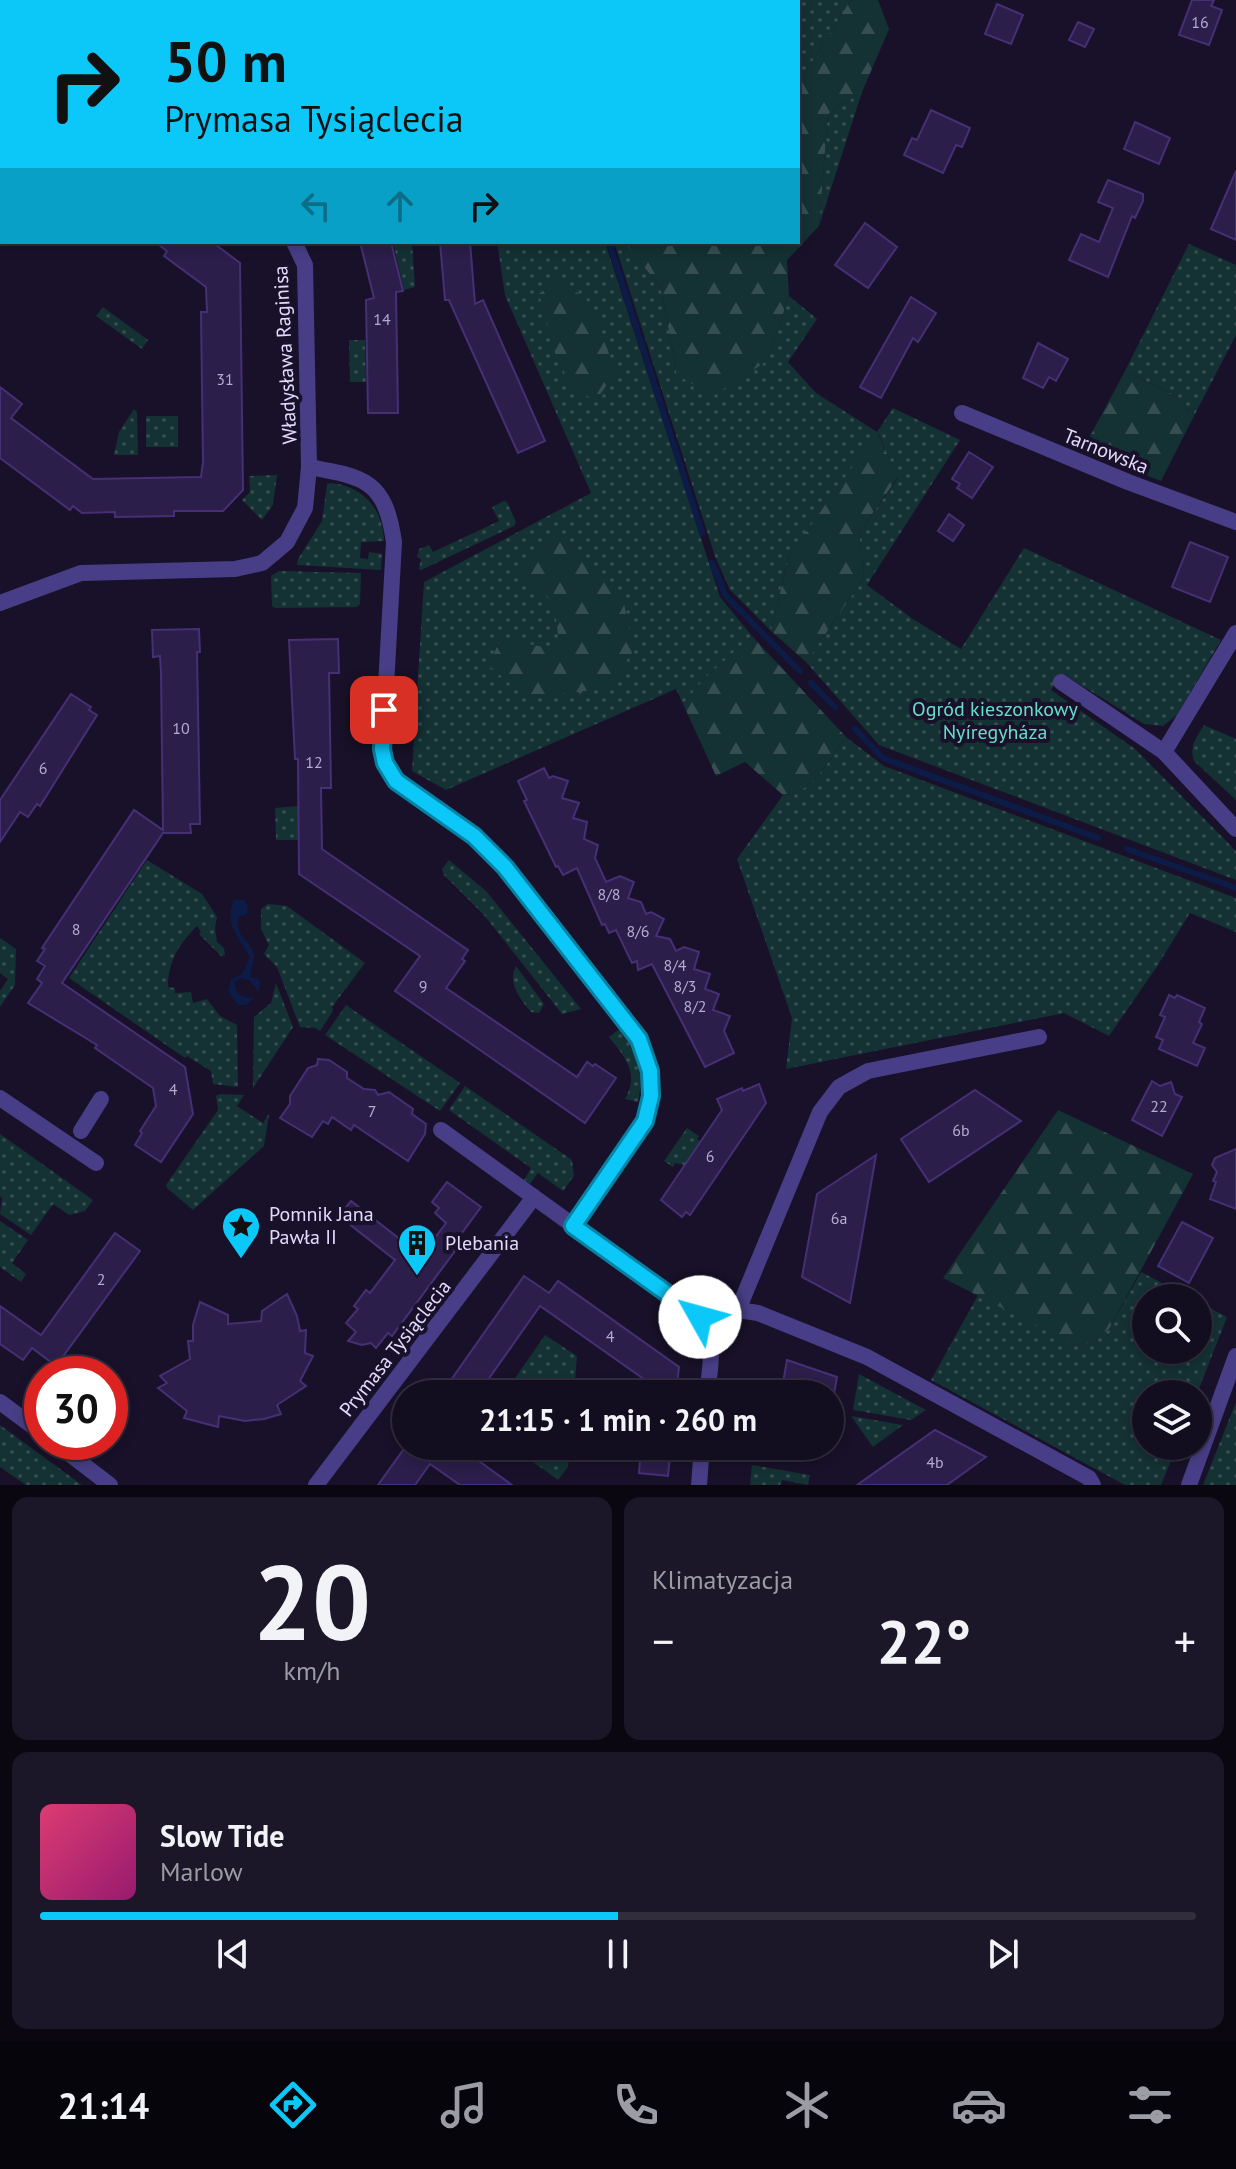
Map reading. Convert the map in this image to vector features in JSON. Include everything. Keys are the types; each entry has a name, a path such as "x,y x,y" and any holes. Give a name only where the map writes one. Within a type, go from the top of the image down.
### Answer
{"street":[{"name":"Władysława Raginisa","path":"0,603 81,573 235,569 262,563 287,542 305,508 309,467 305,265 295,244"},
{"name":"Tarnowska","path":"962,413 1128,482 1236,522"},
{"name":"Władysława Raginisa","path":"309,467 362,479 378,493 390,515 392,531 383,740 385,763 396,781 474,836 505,867 639,1039 650,1071 651,1096 645,1121 573,1226"},
{"path":"1164,752 1236,633"},
{"path":"1061,682 1164,752 1236,829"},
{"path":"708,1328 738,1310 820,1112 839,1087 868,1071 1039,1037"},
{"path":"0,1098 96,1163"},
{"path":"81,1131 101,1099"},
{"path":"441,1130 683,1303 708,1328 712,1349 709,1380"},
{"name":"Prymasa Tysiąclecia","path":"316,1485 534,1197"},
{"path":"738,1310 758,1313 867,1357 1089,1478 1093,1485"},
{"path":"1189,1485 1236,1356"},
{"path":"0,1402 24,1420"},
{"path":"77,1460 110,1485"},
{"path":"699,1485 701,1460"}],"green space":[{"path":"800,0 855,0 850,1 800,81"},
{"path":"878,0 889,29 862,92 828,114 819,226 787,260 789,296 767,361 713,396 677,375 661,288 626,244 800,244 800,81 850,1"},
{"path":"862,92 819,226 828,114"},
{"path":"393,244 412,244 415,287 404,290"},
{"path":"497,244 606,244 720,597 752,636 705,678 683,704 676,689 446,790 412,771 424,582 591,493 505,295"},
{"name":"Ogród kieszonkowy Nyíregyháza","path":"615,244 626,244 661,288 677,375 767,361 789,296 817,319 788,362 816,393 877,432 893,408 960,440 867,585 913,619 961,649 1024,548 1221,640 1177,715 1163,726 1144,724 1063,674 1051,690 1135,749 1236,851 1236,880 879,745 806,662 864,578 859,533 898,478 878,433 789,556 771,631 730,590 715,556"},
{"path":"1189,244 1236,265 1236,335 1194,416 1174,395 1125,371"},
{"path":"558,277 591,304 616,373 595,401 571,386 555,353 539,294"},
{"path":"103,307 148,340 142,349 96,316"},
{"path":"349,340 365,340 366,382 350,382"},
{"path":"1125,371 1174,395 1194,416 1161,481 1082,451"},
{"path":"134,409 137,412 138,455 114,455 119,432"},
{"path":"146,416 178,416 178,447 146,447"},
{"path":"877,432 898,477 859,533 864,578 806,662 771,631 789,556"},
{"path":"277,475 273,505 262,520 242,500 250,492 249,476"},
{"path":"327,484 362,494 375,509 384,541 361,542 360,558 368,559 369,552 382,554 381,570 297,565 322,521"},
{"path":"504,501 516,522 514,526 421,570 415,568 419,569 419,549 429,545 433,552 499,521 492,507"},
{"path":"558,534 624,604 634,649 610,688 534,697 520,692 488,665 501,639 560,650 554,602 516,570"},
{"path":"279,571 361,573 360,604 357,607 275,608 272,606 271,576"},
{"path":"752,636 846,737 819,774 803,789 793,793 783,795 745,762 716,776 683,704 705,678"},
{"path":"1204,725 1236,739 1236,800 1194,761 1193,746"},
{"path":"846,737 884,766 1236,898 1236,932 1190,913 1109,1036 1064,1013 786,1069 792,1018 737,859 783,795 803,789 811,782"},
{"path":"298,806 299,840 276,840 275,808"},
{"path":"147,860 202,894 217,917 217,942 224,948 225,955 221,956 199,934 201,932 197,926 176,954 168,987 175,988 175,993 191,992 193,1003 207,999 220,1016 237,1025 238,1087 213,1084 211,1071 187,1056 185,1058 69,978"},
{"path":"449,860 486,891 581,1009 562,1014 484,915 444,875 442,869"},
{"path":"268,904 287,906 365,963 332,1007 333,1011 320,1031 300,1027 277,967 264,954 269,945 261,929 261,909"},
{"path":"0,938 16,949 15,985 0,1007 0,991 8,979 0,973"},
{"path":"516,966 544,1004 539,1013 531,1012 516,990 513,979"},
{"path":"276,983 293,1027 253,1088 254,1017 271,1003"},
{"path":"346,1005 460,1083 440,1111 325,1035"},
{"path":"622,1030 637,1055 641,1083 638,1102 625,1099 631,1082 629,1066 609,1037"},
{"path":"465,1086 572,1160 574,1176 563,1191 538,1173 530,1184 524,1180 531,1168 449,1110"},
{"path":"244,1095 237,1106 263,1123 269,1114 264,1146 193,1210 166,1185 218,1110 216,1096"},
{"path":"1058,1110 1193,1174 1109,1329 1081,1348 943,1278"},
{"path":"687,1128 699,1136 697,1139 700,1141 684,1165 675,1163 673,1167 664,1161"},
{"path":"0,1134 93,1200 85,1211 69,1215 53,1204 31,1235 0,1214"},
{"path":"0,1221 28,1240 12,1263 26,1274 21,1282 0,1267"},
{"path":"1141,1272 1164,1284 1134,1284"},
{"path":"1132,1288 1132,1364 1209,1364 1202,1380 1132,1380 1132,1460 1171,1460 1161,1485 1125,1485 931,1380 978,1295 1081,1348 1109,1329"},
{"path":"1212,1309 1227,1317 1212,1356"},
{"path":"545,1335 577,1356 575,1380 514,1380"},
{"path":"859,1374 926,1410 911,1420 853,1410"},
{"path":"1236,1402 1236,1485 1203,1485"},
{"path":"851,1416 903,1425 873,1447"},
{"path":"0,1425 24,1443 24,1460 48,1460 82,1485 26,1485 0,1467"},
{"path":"530,1460 569,1460 568,1467 558,1480"},
{"path":"752,1465 810,1475 808,1485 782,1480 780,1485 750,1485"}],"water":[{"path":"234,900 244,900 248,907 247,914 238,917 239,929 254,954 251,977 260,980 259,992 249,980 241,978 234,982 237,993 247,998 255,997 246,1005 238,1005 228,991 231,979 242,974 250,957 231,923"}],"building":[{"path":"1192,0 1214,0 1211,6 1222,10 1209,45 1179,35"},
{"path":"997,4 1023,15 1011,44 985,34"},
{"path":"1078,22 1094,29 1085,47 1069,40"},
{"path":"931,110 970,128 962,147 956,145 943,173 904,155 912,138 917,140"},
{"path":"1135,122 1170,138 1159,164 1124,149"},
{"path":"1236,171 1236,240 1211,229"},
{"path":"1108,180 1143,194 1143,201 1135,218 1132,216 1108,277 1069,260 1081,234 1099,242 1113,208 1098,202"},
{"path":"865,223 897,247 868,288 835,265"},
{"path":"158,244 215,244 240,263 243,490 223,511 174,511 174,516 115,517 115,512 82,513 73,506 70,510 0,458 0,387 22,404 11,418 93,479 201,477 201,312 207,312 206,287 164,256 167,251"},
{"path":"360,244 391,244 403,291 396,292 398,413 368,413 366,300 374,298"},
{"path":"440,244 470,244 475,304 483,300 545,441 518,453 449,300 445,300"},
{"path":"911,297 936,313 918,342 913,338 881,398 860,387"},
{"path":"1038,343 1068,359 1056,381 1049,377 1043,388 1023,378"},
{"path":"969,452 993,467 972,498 957,488 960,484 952,479"},
{"path":"949,514 964,525 953,541 938,531"},
{"path":"1190,542 1228,557 1210,602 1172,587"},
{"path":"199,629 200,824 190,824 191,833 163,833 62,983 185,1067 193,1114 161,1162 135,1145 156,1106 153,1088 95,1048 97,1045 28,1003 42,983 37,979 45,966 37,961 45,949 42,948 134,810 163,830 161,672 160,656 153,657 152,630"},
{"path":"338,639 339,673 329,673 331,788 321,788 322,849 468,950 462,959 465,961 446,988 577,1077 587,1062 616,1078 585,1123 395,991 420,956 299,874 298,759 295,759 289,640"},
{"path":"71,694 91,707 89,710 97,715 40,806 37,804 28,817 20,812 0,842 0,800"},
{"path":"544,768 549,778 553,776 568,781 562,798 579,803 573,818 587,822 584,839 598,845 595,858 606,882 620,876 634,882 628,898 641,902 646,914 651,912 664,919 656,936 670,939 676,951 684,947 699,952 694,969 710,974 705,989 719,994 713,1010 730,1016 724,1031 734,1053 705,1067 652,964 638,970 637,961 632,963 616,930 609,933 605,924 602,925 577,868 563,875 556,867 524,801 527,800 518,781"},
{"path":"1169,995 1175,998 1177,995 1205,1008 1193,1043 1205,1048 1197,1066 1159,1049 1163,1040 1156,1037 1165,1017 1160,1015"},
{"path":"318,1059 329,1060 364,1089 375,1090 378,1095 389,1092 413,1109 412,1114 426,1124 425,1134 408,1161 354,1125 351,1130 332,1117 328,1124 323,1121 312,1137 280,1118 308,1068 317,1065"},
{"path":"1152,1081 1160,1086 1171,1082 1175,1094 1182,1097 1162,1136 1132,1120"},
{"path":"759,1084 766,1103 690,1215 686,1212 682,1217 661,1200 722,1110 717,1099"},
{"path":"975,1090 1021,1121 929,1182 901,1139"},
{"path":"1236,1149 1236,1209 1210,1199 1216,1182 1213,1181 1217,1172 1212,1165 1215,1158"},
{"path":"876,1155 850,1303 802,1277 817,1194"},
{"path":"447,1182 481,1207 454,1244 458,1247 392,1336 388,1333 376,1348 371,1343 362,1345 348,1341 356,1332 346,1323 358,1309 354,1306 366,1290 370,1293 395,1260 339,1216 351,1201 410,1247 416,1239 428,1247 446,1223 435,1213 439,1208 432,1202"},
{"path":"1182,1222 1213,1238 1189,1283 1158,1266"},
{"path":"115,1233 140,1251 63,1356 43,1356 32,1348 23,1360 0,1344 0,1306 41,1335"},
{"path":"524,1276 549,1293 558,1281 679,1367 678,1380 645,1380 540,1306 488,1380 451,1380"},
{"path":"287,1294 300,1331 306,1330 305,1353 313,1356 300,1381 306,1386 277,1405 281,1414 264,1419 245,1421 219,1416 218,1427 184,1418 187,1411 158,1388 167,1383 160,1376 190,1359 188,1341 193,1341 193,1325 200,1302 228,1315 228,1324 261,1321 262,1311"},
{"path":"787,1360 837,1377 836,1380 783,1380"},
{"path":"935,1430 986,1457 947,1485 857,1485"},
{"path":"396,1460 477,1460 512,1485 460,1485 430,1464 415,1485 378,1485"},
{"path":"640,1460 670,1460 668,1476 639,1473"}],"waterway":[{"path":"610,244 702,533"},
{"path":"712,563 725,595 800,671"},
{"path":"811,683 835,707"},
{"path":"855,729 883,758 1098,838"},
{"path":"1127,849 1236,888"}],"place":[{"name":"Pomnik Jana Pawła II","path":"241,1260"},
{"name":"Plebania","path":"417,1277"}],"route":[{"path":"384,710 382,749 385,763 396,781 474,836 505,867 639,1039 650,1071 651,1096 645,1121 573,1226 700,1317"}]}
